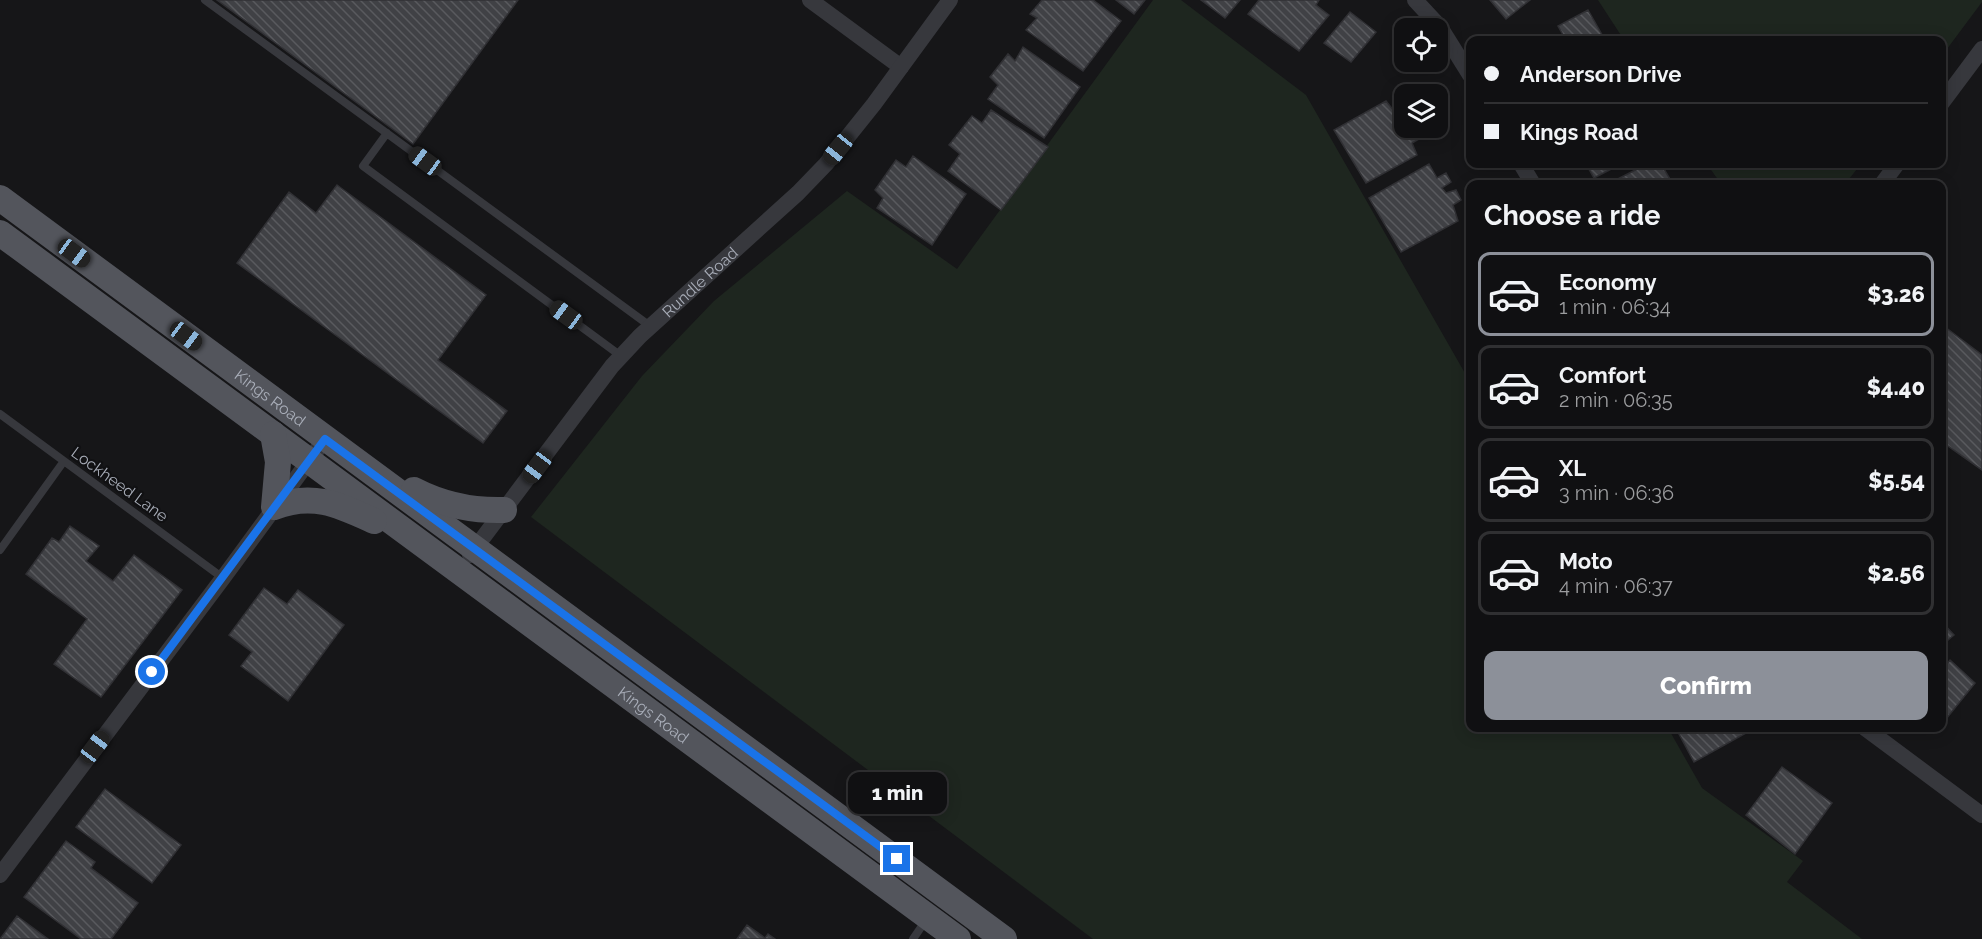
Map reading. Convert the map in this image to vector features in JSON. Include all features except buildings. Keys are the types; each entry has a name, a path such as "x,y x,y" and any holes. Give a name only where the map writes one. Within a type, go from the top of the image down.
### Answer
{"main road":[{"name":"Kings Road","path":"0,198 1004,939"},
{"name":"Kings Road","path":"0,233 958,939"},
{"path":"273,434 278,462 274,507 300,499 327,502 418,541"},
{"path":"348,455 434,500 477,510 504,510"}],"street":[{"path":"810,0 901,67"},
{"name":"Rundle Road","path":"457,570 621,356 650,326 798,193 826,164 950,0"},
{"path":"1415,0 1440,27 1466,69"},
{"path":"1946,97 1982,49"},
{"path":"0,875 325,439"},
{"path":"1870,732 1982,815"}],"lane":[{"path":"205,0 650,326"},
{"path":"387,133 363,166 621,356"},
{"name":"Lockheed Lane","path":"0,414 223,578"},
{"path":"0,550 64,461"},
{"path":"913,939 928,917"}],"shaded area":[{"path":"1153,0 1181,0 1306,95 1466,375 1466,732 1670,732 1702,788 1803,861 1787,882 1862,939 1093,939 531,517 642,376 714,301 847,191 957,269"},
{"path":"1598,0 1982,0 1946,50 1946,36 1621,36"},
{"path":"1710,168 1858,168 1848,180 1718,180"}],"route":[{"path":"152,672 325,439 897,859"}]}
